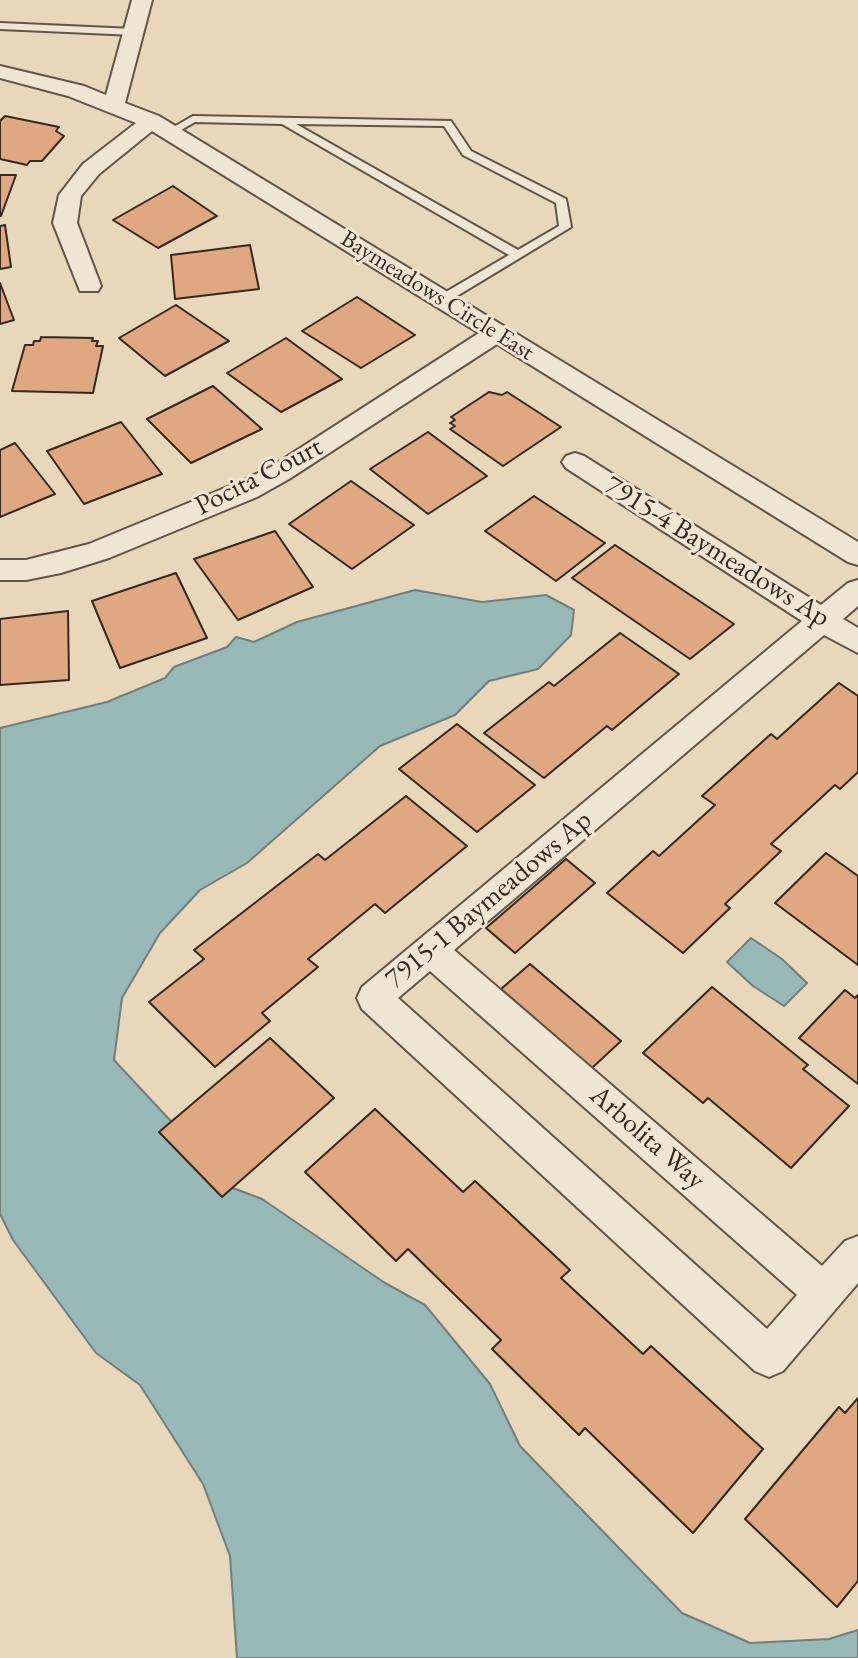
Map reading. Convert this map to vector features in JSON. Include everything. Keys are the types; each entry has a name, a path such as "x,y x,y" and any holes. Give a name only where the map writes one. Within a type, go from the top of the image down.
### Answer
{"street":[{"path":"114,104 142,0"},
{"name":"Baymeadows Circle East","path":"0,72 114,104 161,127 858,555"},
{"path":"89,286 65,223 70,195 91,169 161,127"},
{"name":"Pocita Court","path":"0,570 26,570 87,555 247,490 280,473 497,333"},
{"name":"7915-4 Baymeadows Ap","path":"575,462 858,642"},
{"name":"7915-1 Baymeadows Ap","path":"825,1294 769,1357 374,998 858,590"},
{"name":"Arbolita Way","path":"430,950 825,1294"},
{"path":"825,1294 858,1254"}],"lane":[{"path":"0,26 134,32"},
{"path":"161,127 193,119 447,123 467,153 562,201 565,227 443,299"},
{"path":"283,120 518,255"}],"water":[{"path":"415,590 482,602 546,595 574,610 571,635 538,669 489,681 455,715 380,746 247,863 200,890 160,933 122,998 114,1060 233,1188 262,1199 385,1283 425,1305 490,1384 520,1446 682,1613 750,1643 829,1639 858,1630 858,1658 237,1658 230,1556 203,1484 140,1385 96,1353 13,1240 0,1214 0,728 107,702 165,678 174,667 227,647 236,637 254,642 297,622"},
{"path":"751,938 782,959 807,983 784,1006 753,986 727,962"}],"building":[{"path":"5,116 59,127 56,131 64,136 42,161 30,161 27,165 0,159 0,121"},
{"path":"0,175 16,175 1,216 0,216"},
{"path":"173,186 217,216 158,248 113,220"},
{"path":"5,225 11,267 0,269 0,226"},
{"path":"250,245 259,289 175,299 171,255"},
{"path":"0,283 14,320 0,324"},
{"path":"357,297 415,335 361,368 302,331"},
{"path":"176,305 229,341 165,376 119,338"},
{"path":"41,337 93,338 92,341 98,341 96,346 103,346 93,393 12,391 25,345 33,345"},
{"path":"286,338 342,379 281,412 227,373"},
{"path":"213,386 262,429 191,463 147,419"},
{"path":"489,392 502,395 507,392 561,427 503,466 450,429 455,426 450,423 455,420 451,417"},
{"path":"121,422 162,474 84,504 47,451"},
{"path":"428,432 487,476 428,514 370,469"},
{"path":"15,443 55,494 0,517 0,450"},
{"path":"351,481 414,525 352,569 289,524"},
{"path":"534,496 605,543 556,581 485,531"},
{"path":"275,531 313,587 238,620 194,559"},
{"path":"615,545 734,624 690,659 572,578"},
{"path":"176,573 207,638 120,668 92,601"},
{"path":"68,611 69,680 0,685 0,619"},
{"path":"620,633 679,674 612,730 607,726 544,778 484,733 549,682 554,686"},
{"path":"839,683 858,696 858,772 840,789 835,785 771,844 781,851 725,904 730,908 683,953 607,893 653,851 659,856 715,805 702,796 771,734 777,739"},
{"path":"457,724 535,785 477,832 399,769"},
{"path":"406,796 467,846 385,913 375,904 308,959 318,967 262,1013 270,1021 215,1067 149,1002 204,959 194,950 318,854 325,860"},
{"path":"826,853 858,876 858,965 775,903"},
{"path":"566,859 595,883 515,953 486,928"},
{"path":"530,964 621,1041 592,1068 501,989"},
{"path":"712,987 808,1065 803,1069 849,1106 791,1168 708,1098 703,1103 643,1053"},
{"path":"845,990 855,998 858,995 858,1084 799,1038"},
{"path":"270,1038 334,1098 222,1197 159,1132"},
{"path":"375,1109 463,1192 475,1181 570,1270 561,1278 643,1354 651,1346 763,1449 693,1533 585,1428 579,1435 492,1349 501,1340 408,1249 396,1261 305,1172"},
{"path":"858,1398 858,1581 837,1607 745,1519 839,1407 845,1413"}]}
